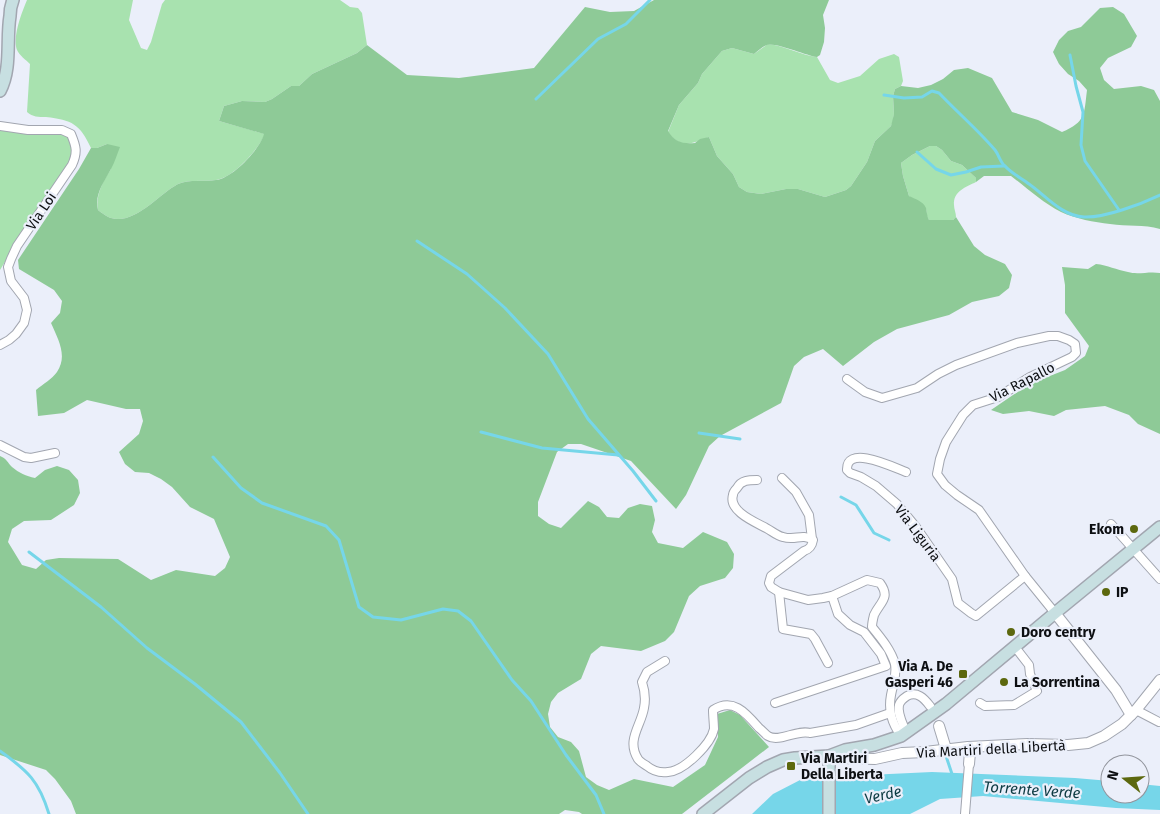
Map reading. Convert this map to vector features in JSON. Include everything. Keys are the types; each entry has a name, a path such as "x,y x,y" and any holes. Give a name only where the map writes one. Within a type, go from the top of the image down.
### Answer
{"main road":[{"path":"0,91 7,72 8,25 13,0"},
{"path":"829,814 829,761 845,750 874,745 904,734 946,704 1160,527"},
{"name":"Via Martiri della Libertà","path":"704,814 750,778 767,767 783,760 795,758 829,761"}],"street":[{"name":"Via Loi","path":"0,126 28,130 62,130 71,134 76,145 76,156 72,165 17,246 11,259 8,268 12,282 24,298 27,310 24,323 16,334 0,345"},
{"name":"Via Rapallo","path":"847,379 865,392 882,398 917,388 956,365 1017,343 1049,336 1058,336 1075,344 1076,353 1072,358 1030,376 998,397 973,405 963,415 946,442 937,474 945,485 979,510 1025,576 1055,613"},
{"path":"0,444 24,457 31,458 55,453"},
{"name":"Via Liguria","path":"906,472 861,457 853,458 847,466 847,470 850,473 876,486 897,504 916,527 952,579 958,603 976,616 1025,576"},
{"path":"782,478 796,492 809,515 813,540 809,550 804,551 770,576 768,582 771,587 779,592 808,600 832,596 867,580 880,583 884,588 885,599 874,616 872,628 884,642 895,664 895,681 891,695 890,713 895,727 904,734"},
{"path":"757,480 739,484 732,496 737,510 745,517 782,537 806,536 812,539"},
{"path":"1111,524 1160,578"},
{"path":"779,592 783,629 811,634 828,663"},
{"path":"775,703 886,666 881,654 864,632 850,625 838,614 832,596"},
{"path":"1055,613 1133,713 1159,722"},
{"path":"980,703 985,706 1014,705 1037,691 1030,674 1029,665 1015,646"},
{"path":"665,661 647,672 642,682 646,695 644,709 636,730 633,746 638,760 652,771 669,772 685,766 705,748 714,729 713,710 720,706 732,705 745,712 768,736 775,738 804,731 810,733 856,725 890,713"},
{"name":"Via Martiri della Libertà","path":"829,761 874,760 902,753 974,747 1088,743 1104,736 1122,724 1160,680"},
{"path":"904,734 900,714 900,704 904,698 912,694 919,695 930,706"},
{"path":"939,726 946,749"},
{"path":"965,814 970,752 974,747"},
{"path":"960,748 965,752 969,761"}],"green space":[{"path":"27,0 133,0 129,20 141,48 147,50 165,0 340,0 350,7 358,8 362,13 367,45 357,53 312,74 299,86 291,86 265,102 242,101 224,106 219,121 265,134 251,155 230,174 216,180 178,184 138,213 120,219 111,218 98,210 97,205 100,189 111,169 107,144 91,148 79,128 69,122 31,115 27,112 30,64 18,52 16,38 18,25"},
{"path":"654,0 829,0 823,15 825,28 824,42 820,55 817,57 812,56 771,45 764,46 754,54 732,48 722,51 679,105 668,131 671,135 679,142 686,143 695,143 700,139 709,137 717,156 733,174 739,187 747,192 761,194 786,189 798,189 825,197 846,190 851,186 867,162 875,141 891,126 894,114 893,96 895,89 901,86 918,88 931,85 943,79 954,70 968,68 992,78 1012,112 1038,120 1062,132 1076,125 1084,111 1087,90 1059,64 1053,52 1059,40 1068,31 1081,27 1100,8 1113,7 1124,14 1137,36 1131,47 1108,58 1100,68 1104,80 1114,89 1141,86 1154,90 1160,101 1160,229 1098,222 1061,212 1011,176 984,176 976,182 976,178 962,165 951,161 936,146 930,146 901,163 909,196 919,200 925,206 929,220 953,220 956,217 974,246 985,255 1005,264 1012,275 1009,288 999,296 972,302 949,315 897,329 874,342 843,366 823,349 804,357 794,366 781,403 720,436 709,446 686,495 676,509 631,461 581,444 568,444 557,452 538,502 538,516 549,524 561,528 588,501 599,507 607,517 619,518 628,508 640,504 652,506 655,520 652,532 658,543 683,548 703,532 727,542 734,554 733,568 725,578 700,586 689,596 674,632 665,641 641,651 601,646 591,654 581,679 558,693 551,702 548,714 550,727 558,737 571,742 579,751 586,777 597,785 609,790 634,779 673,787 705,765 718,737 717,714 730,710 740,715 769,747 682,814 582,814 565,810 559,814 76,814 71,801 46,770 0,755 0,456 20,473 35,478 45,470 57,466 69,470 78,480 80,493 74,505 51,520 24,521 12,529 8,542 22,565 36,569 46,560 59,558 118,559 151,580 176,570 215,576 225,568 230,557 214,519 190,507 172,487 161,479 149,473 135,472 125,464 119,452 139,434 143,421 140,409 126,409 87,400 64,413 38,416 36,390 55,375 62,360 61,348 51,323 60,313 62,301 54,290 19,269 18,260 91,148 107,144 120,147 100,189 97,204 98,210 104,215 120,219 129,217 138,213 178,184 223,178 238,169 252,155 264,134 219,121 224,106 242,101 265,102 291,86 299,86 312,74 357,53 367,45 407,75 459,78 534,68 585,7 610,12 634,11"},
{"path":"768,44 817,57 830,80 838,83 860,76 879,59 894,54 899,57 903,81 901,86 895,89 893,96 893,121 891,126 875,141 867,162 851,186 846,190 825,197 798,189 786,189 761,194 747,192 739,187 733,174 717,156 709,137 687,144 677,141 668,132 679,105 722,51 732,48 754,54"},
{"path":"0,130 60,131 72,137 73,159 17,248 0,270"},
{"path":"930,146 936,146 942,150 951,161 962,165 976,178 976,182 961,190 956,196 954,205 956,217 953,220 929,220 926,209 909,196 901,163"},
{"path":"1096,264 1132,273 1160,273 1160,434 1138,424 1129,415 1105,406 1066,410 1054,416 1029,411 1003,414 991,410 1032,383 1065,370 1085,356 1089,346 1065,313 1065,285 1062,267 1088,269"}],"water":[{"path":"932,772 1100,780 1100,804 1150,804 1150,785 1160,786 1160,810 983,796 940,799 910,814 752,814 773,794 804,778"}],"waterway":[{"path":"536,99 598,39 626,24 650,0"},
{"path":"1070,55 1083,112 1081,145 1085,161 1119,210"},
{"path":"884,95 904,98 922,97 932,91 939,93 988,143 1007,169 1055,205 1076,216 1093,217 1112,213 1160,195"},
{"path":"917,152 936,169 951,175 981,167 1004,166"},
{"path":"417,241 467,274 505,308 548,354 588,419 656,501"},
{"path":"481,432 542,448 618,455"},
{"path":"699,433 740,439"},
{"path":"213,457 241,488 262,503 326,526 339,540 359,607 373,617 401,620 443,609 458,611 471,621 512,680 531,701 566,755 596,795 604,814"},
{"path":"841,497 856,505 874,533 889,540"},
{"path":"29,552 101,607 147,648 241,722 280,773 308,814"},
{"path":"0,751 31,778 41,793 49,814"},
{"path":"946,756 953,777"}],"place":[{"name":"Ekom","path":"1134,529"},
{"name":"IP","path":"1106,592"},
{"name":"Doro centry","path":"1011,632"},
{"name":"Via A. De Gasperi 46","path":"963,674"},
{"name":"La Sorrentina","path":"1004,682"},
{"name":"Via Martiri Della Liberta","path":"791,766"}],"water label":[{"name":"Torrente Verde","path":"1032,790"},
{"name":"Verde","path":"883,795"}]}
